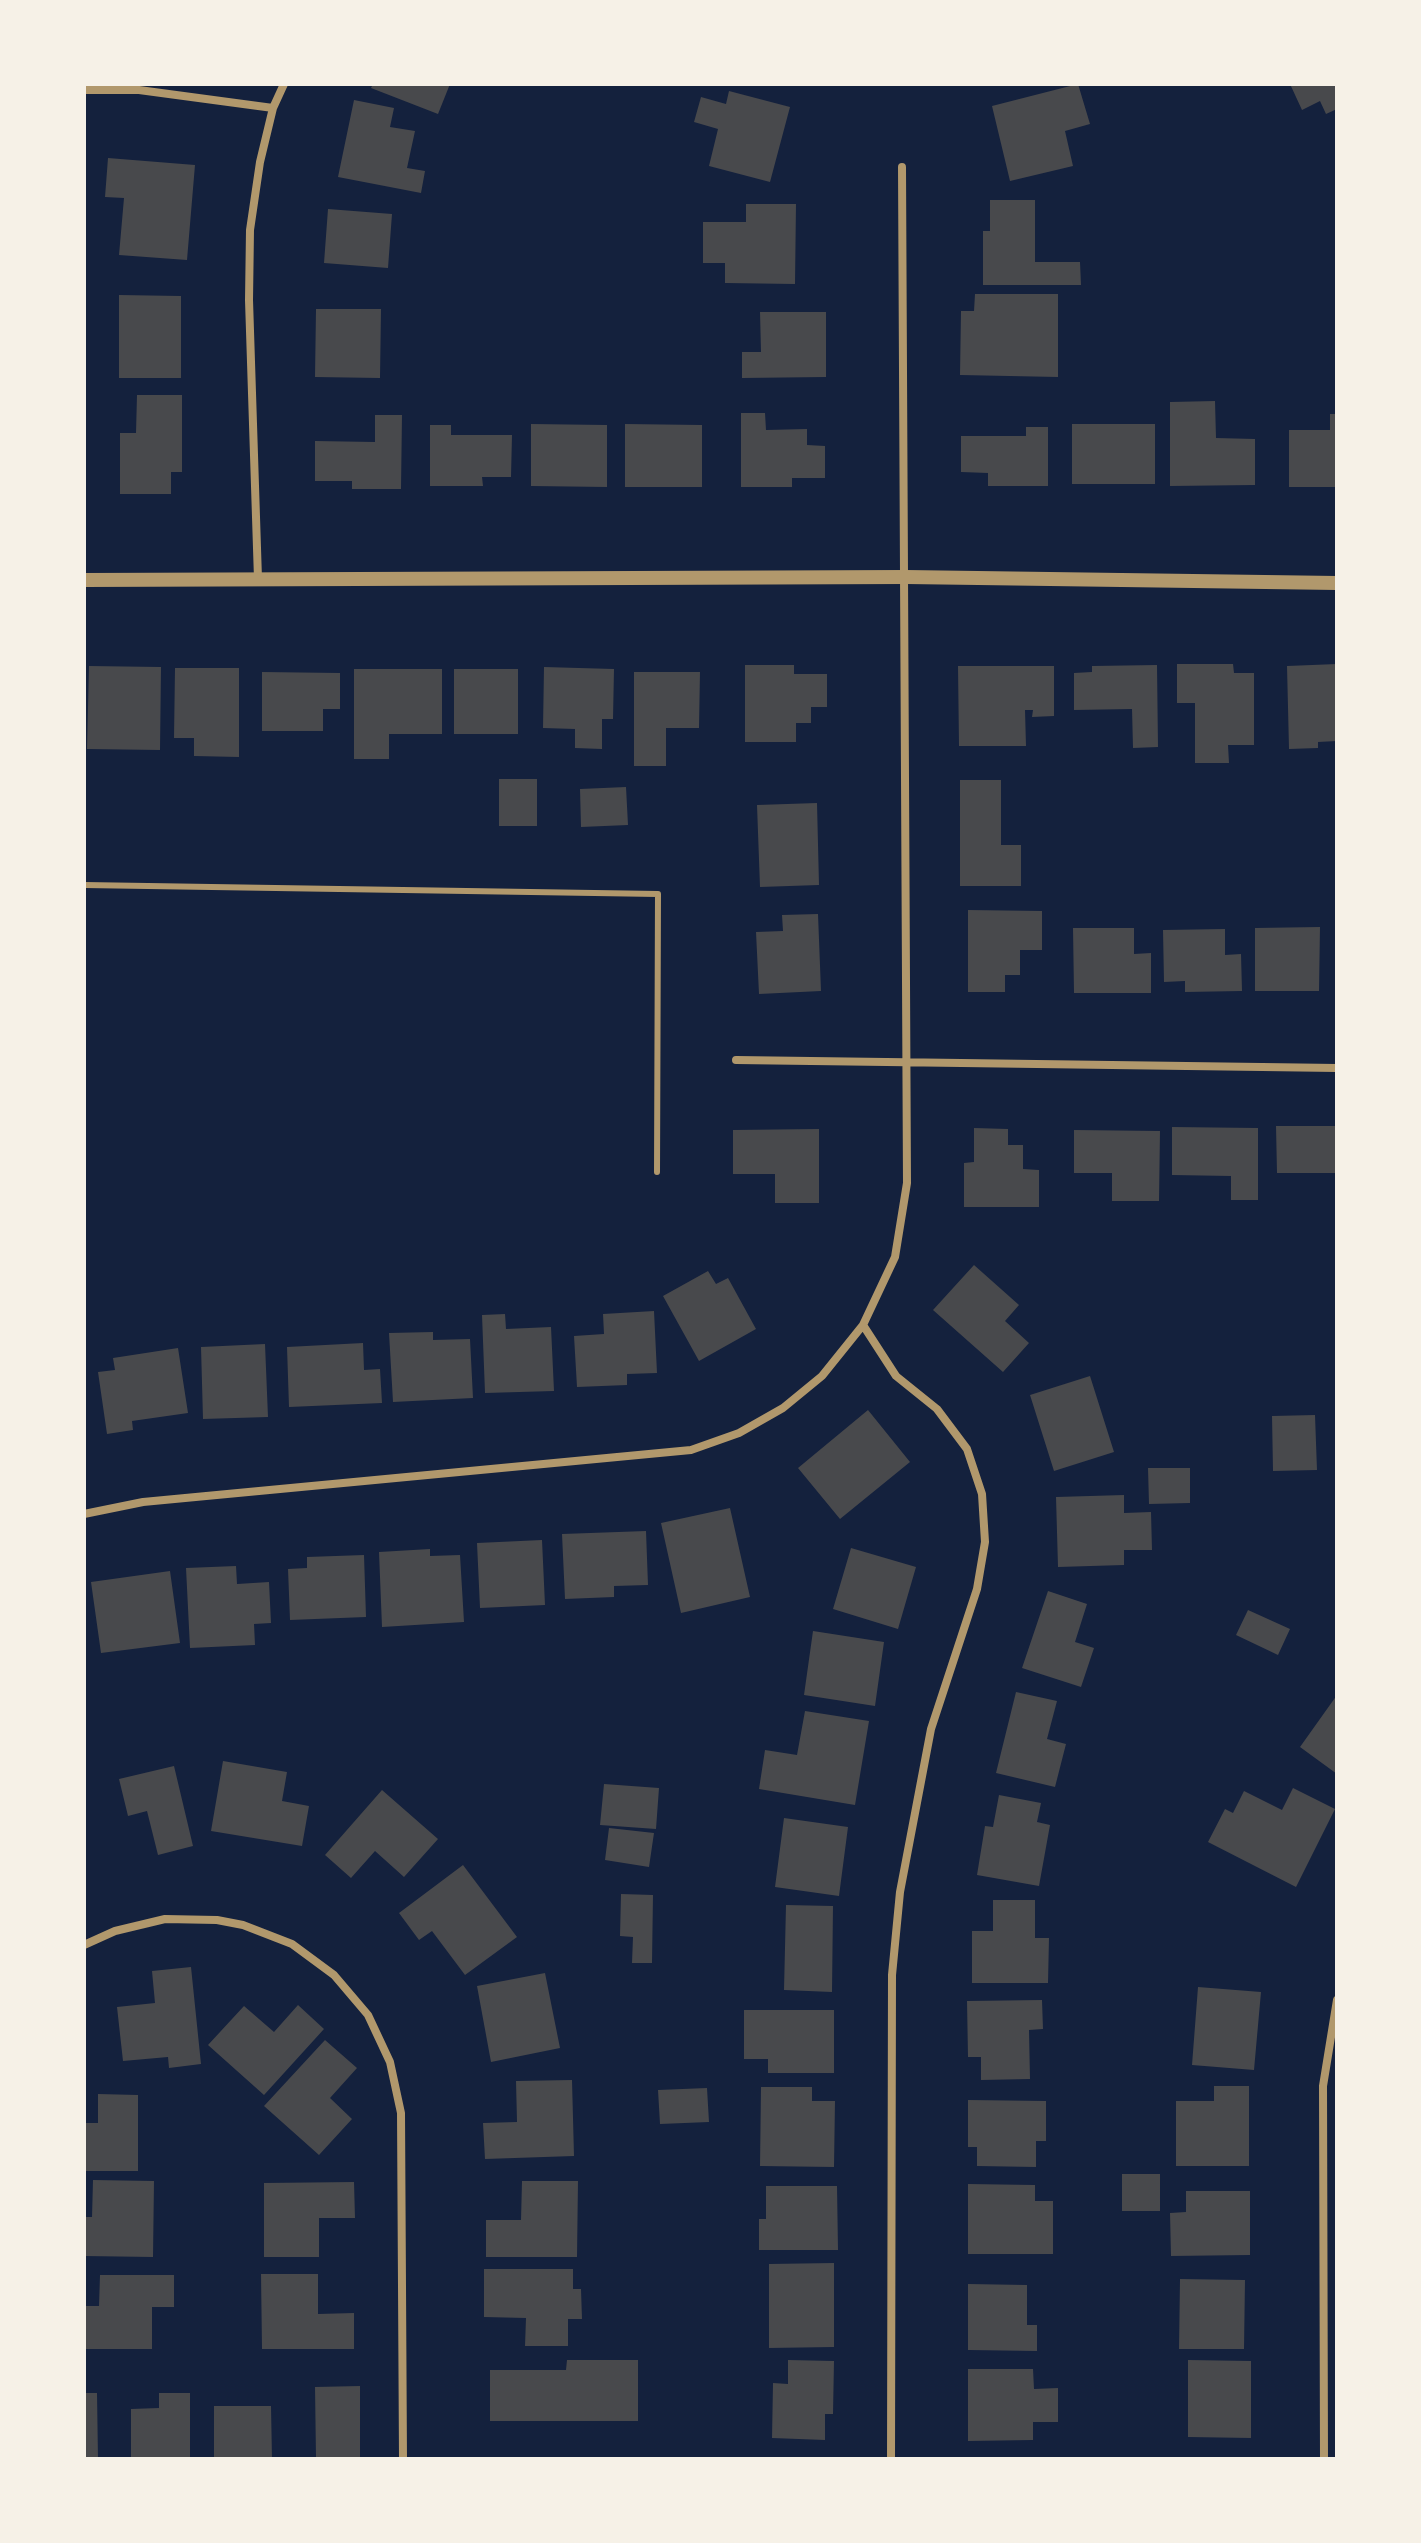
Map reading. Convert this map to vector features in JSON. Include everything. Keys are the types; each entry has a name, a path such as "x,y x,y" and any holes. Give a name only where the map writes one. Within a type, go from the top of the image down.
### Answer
{"street":[{"path":"258,579 249,300 250,230 273,108 284,84"},
{"path":"84,90 139,90 273,108"},
{"path":"84,1514 143,1502 691,1450 739,1433 783,1408 822,1376 863,1325 895,1257 906,1205 908,1062 902,167"},
{"path":"84,580 906,577 1337,583"},
{"path":"736,1060 1337,1068"},
{"path":"863,1325 896,1376 937,1409 967,1449 982,1494 985,1542 977,1589 931,1729 900,1892 892,1975 891,2459"},
{"path":"84,1945 115,1931 165,1919 217,1920 243,1925 292,1944 334,1975 368,2015 390,2062 401,2113 403,2459"},
{"path":"1324,2459 1323,2086 1337,2000"}],"lane":[{"path":"84,885 658,894 657,1172"}],"building":[{"path":"373,84 450,84 438,114 371,88"},
{"path":"1078,84 1090,124 1065,131 1073,166 1010,181 992,106"},
{"path":"1290,84 1337,84 1337,109 1326,114 1320,101 1302,110"},
{"path":"729,91 790,107 770,182 709,166 718,129 694,122 701,97 726,104"},
{"path":"354,100 394,108 390,127 415,131 407,168 425,171 421,193 338,177"},
{"path":"108,158 195,165 187,260 119,255 124,198 105,197"},
{"path":"990,200 1035,200 1035,262 1080,262 1081,285 983,285 983,231 990,231"},
{"path":"746,204 796,204 795,284 725,283 725,263 703,263 703,222 746,222"},
{"path":"328,209 392,214 388,268 324,263"},
{"path":"975,294 1058,294 1058,377 960,375 961,311 974,311"},
{"path":"119,295 181,296 181,378 119,378"},
{"path":"316,309 381,309 380,378 315,377"},
{"path":"760,312 826,312 826,377 742,378 742,352 761,352"},
{"path":"137,395 182,395 182,472 171,472 171,494 120,494 120,433 136,433"},
{"path":"1215,401 1216,438 1255,439 1255,485 1170,486 1170,402"},
{"path":"741,413 765,413 766,430 807,429 807,445 825,446 825,478 792,478 792,487 741,487"},
{"path":"1330,414 1337,414 1337,487 1289,487 1289,430 1330,430"},
{"path":"375,415 402,415 401,489 352,489 352,481 315,481 315,441 375,442"},
{"path":"531,424 607,425 607,487 531,486"},
{"path":"625,424 702,425 702,487 625,487"},
{"path":"1072,424 1155,424 1155,484 1072,484"},
{"path":"430,425 451,425 451,435 512,435 511,477 482,477 483,486 430,486"},
{"path":"1026,427 1048,427 1048,486 988,486 988,473 961,472 961,436 1026,436"},
{"path":"1177,664 1233,664 1234,673 1254,673 1254,745 1228,745 1229,763 1195,763 1195,703 1177,703"},
{"path":"1337,664 1337,741 1318,742 1318,748 1289,749 1287,666"},
{"path":"745,665 794,665 794,674 827,674 827,707 811,707 811,723 796,723 796,742 745,742"},
{"path":"1157,665 1158,747 1133,748 1132,709 1074,710 1074,673 1092,672 1092,666"},
{"path":"89,666 161,667 160,750 87,749"},
{"path":"958,666 1054,666 1054,716 1032,717 1033,710 1025,710 1026,746 959,746"},
{"path":"544,667 614,669 613,719 602,719 602,749 575,748 575,729 543,728"},
{"path":"175,668 239,668 239,757 194,756 194,738 174,738"},
{"path":"354,669 442,669 442,734 389,734 389,759 354,759"},
{"path":"454,669 518,669 518,734 454,734"},
{"path":"262,672 340,673 340,709 323,709 323,731 262,731"},
{"path":"634,672 700,672 699,728 666,728 666,766 634,766"},
{"path":"499,779 537,779 537,826 499,826"},
{"path":"960,780 1001,780 1001,845 1021,845 1021,886 960,886"},
{"path":"626,787 628,825 581,827 580,789"},
{"path":"817,803 819,885 760,887 757,805"},
{"path":"968,910 1042,911 1042,950 1020,950 1020,975 1005,975 1005,992 968,992"},
{"path":"818,914 821,991 759,994 756,932 783,931 782,915"},
{"path":"1320,927 1319,991 1255,991 1255,928"},
{"path":"1073,928 1134,928 1134,954 1151,953 1151,993 1074,993"},
{"path":"1225,929 1225,955 1241,954 1242,991 1185,992 1185,981 1164,982 1163,930"},
{"path":"1276,1126 1337,1126 1337,1173 1277,1173"},
{"path":"1172,1127 1258,1128 1258,1200 1231,1200 1231,1176 1172,1175"},
{"path":"974,1128 1008,1129 1008,1145 1023,1145 1023,1169 1039,1170 1039,1207 964,1207 964,1163 974,1162"},
{"path":"819,1129 819,1203 775,1203 775,1174 733,1174 733,1130"},
{"path":"1074,1130 1160,1131 1159,1201 1112,1201 1112,1173 1074,1173"},
{"path":"974,1265 1019,1305 1005,1321 1029,1343 1003,1372 933,1310"},
{"path":"708,1271 716,1284 728,1278 756,1329 699,1361 663,1296"},
{"path":"654,1311 657,1373 627,1374 627,1385 577,1387 574,1336 604,1334 603,1314"},
{"path":"505,1314 506,1329 551,1327 554,1391 485,1393 482,1315"},
{"path":"433,1332 433,1340 470,1339 473,1398 393,1402 389,1333"},
{"path":"363,1343 364,1370 380,1369 382,1403 289,1407 287,1347"},
{"path":"265,1344 268,1417 203,1419 201,1347"},
{"path":"178,1348 188,1413 132,1421 133,1430 107,1434 98,1372 115,1370 113,1358"},
{"path":"1090,1376 1114,1452 1054,1471 1030,1395"},
{"path":"868,1410 910,1462 840,1519 798,1468"},
{"path":"1315,1415 1317,1470 1273,1471 1272,1416"},
{"path":"1148,1468 1190,1468 1190,1503 1149,1504"},
{"path":"1124,1495 1124,1513 1151,1512 1152,1550 1124,1550 1124,1565 1058,1567 1056,1497"},
{"path":"730,1508 750,1597 681,1613 661,1523"},
{"path":"646,1531 648,1585 614,1586 614,1597 565,1599 562,1534"},
{"path":"542,1540 545,1605 480,1608 477,1543"},
{"path":"851,1548 916,1567 898,1629 833,1609"},
{"path":"430,1549 430,1556 460,1555 464,1622 382,1627 379,1552"},
{"path":"364,1555 366,1617 290,1620 288,1569 307,1568 307,1557"},
{"path":"236,1566 237,1584 269,1582 271,1623 254,1624 255,1645 190,1648 186,1568"},
{"path":"170,1571 180,1643 101,1653 91,1582"},
{"path":"1048,1591 1087,1604 1075,1642 1094,1648 1081,1687 1022,1668"},
{"path":"1248,1610 1290,1629 1278,1655 1236,1635"},
{"path":"813,1631 884,1642 875,1706 804,1695"},
{"path":"1016,1692 1057,1701 1047,1739 1066,1744 1055,1787 996,1773"},
{"path":"1337,1695 1337,1774 1300,1747"},
{"path":"805,1711 869,1721 855,1805 759,1789 765,1750 797,1755"},
{"path":"223,1761 287,1772 282,1801 309,1806 302,1846 211,1831"},
{"path":"174,1766 193,1846 158,1855 147,1811 128,1816 119,1779"},
{"path":"604,1784 659,1788 656,1829 600,1825"},
{"path":"1293,1788 1335,1809 1296,1887 1208,1842 1225,1809 1233,1813 1244,1791 1282,1810"},
{"path":"382,1790 438,1839 404,1877 375,1851 351,1878 325,1855"},
{"path":"999,1795 1041,1803 1037,1822 1050,1825 1039,1886 977,1875 985,1826 993,1827"},
{"path":"784,1818 848,1827 839,1896 775,1887"},
{"path":"609,1828 654,1833 649,1867 605,1860"},
{"path":"463,1865 517,1937 465,1975 432,1931 419,1940 399,1913"},
{"path":"621,1894 653,1895 652,1963 632,1963 633,1937 620,1936"},
{"path":"993,1900 1035,1900 1035,1938 1049,1938 1048,1983 972,1983 972,1931 993,1931"},
{"path":"786,1905 833,1906 832,1992 784,1990"},
{"path":"191,1967 201,2064 169,2068 168,2057 123,2061 117,2007 155,2003 152,1971"},
{"path":"545,1973 560,2048 491,2062 477,1986"},
{"path":"1198,1987 1261,1992 1254,2070 1192,2065"},
{"path":"1042,2000 1043,2029 1029,2030 1030,2079 981,2080 981,2057 968,2057 967,2001"},
{"path":"298,2005 324,2029 264,2095 208,2045 244,2006 274,2032"},
{"path":"744,2010 834,2010 834,2073 768,2073 768,2059 744,2059"},
{"path":"325,2040 357,2068 330,2098 352,2119 319,2155 264,2106"},
{"path":"572,2080 574,2156 485,2159 483,2123 517,2122 516,2081"},
{"path":"1214,2086 1249,2086 1249,2166 1176,2166 1176,2101 1214,2101"},
{"path":"761,2087 812,2087 812,2101 835,2101 834,2167 760,2166"},
{"path":"707,2088 709,2122 660,2124 658,2090"},
{"path":"98,2094 138,2095 138,2171 84,2171 84,2123 98,2123"},
{"path":"968,2100 1046,2101 1046,2141 1036,2141 1036,2167 977,2166 977,2147 968,2147"},
{"path":"1122,2174 1160,2174 1160,2211 1122,2211"},
{"path":"93,2180 154,2181 153,2257 84,2256 84,2217 92,2217"},
{"path":"522,2181 578,2181 577,2257 486,2257 486,2220 521,2220"},
{"path":"354,2182 355,2218 319,2218 319,2257 264,2257 264,2183"},
{"path":"968,2184 1035,2185 1035,2201 1053,2201 1053,2254 968,2254"},
{"path":"766,2186 837,2186 838,2250 759,2250 759,2219 766,2219"},
{"path":"1186,2191 1250,2191 1250,2255 1171,2256 1170,2213 1186,2212"},
{"path":"834,2263 834,2347 769,2348 769,2264"},
{"path":"484,2269 573,2269 573,2289 581,2289 582,2319 568,2319 568,2346 525,2346 526,2318 484,2317"},
{"path":"261,2274 318,2274 318,2314 354,2313 354,2349 262,2349"},
{"path":"100,2275 174,2275 174,2307 152,2307 152,2349 84,2349 84,2306 99,2306"},
{"path":"1180,2279 1245,2280 1244,2349 1179,2349"},
{"path":"968,2284 1027,2285 1027,2325 1037,2325 1037,2351 968,2350"},
{"path":"567,2360 638,2360 638,2421 490,2421 490,2370 566,2370"},
{"path":"788,2360 834,2361 833,2414 825,2414 825,2440 772,2438 773,2383 788,2384"},
{"path":"1188,2360 1251,2361 1251,2438 1188,2437"},
{"path":"968,2369 1033,2369 1034,2389 1058,2388 1058,2422 1033,2422 1033,2440 968,2441"},
{"path":"360,2386 360,2459 316,2459 315,2387"},
{"path":"84,2393 97,2393 98,2459 84,2459"},
{"path":"159,2393 190,2393 190,2459 131,2459 131,2409 159,2408"},
{"path":"214,2406 271,2406 272,2459 214,2459"}]}
